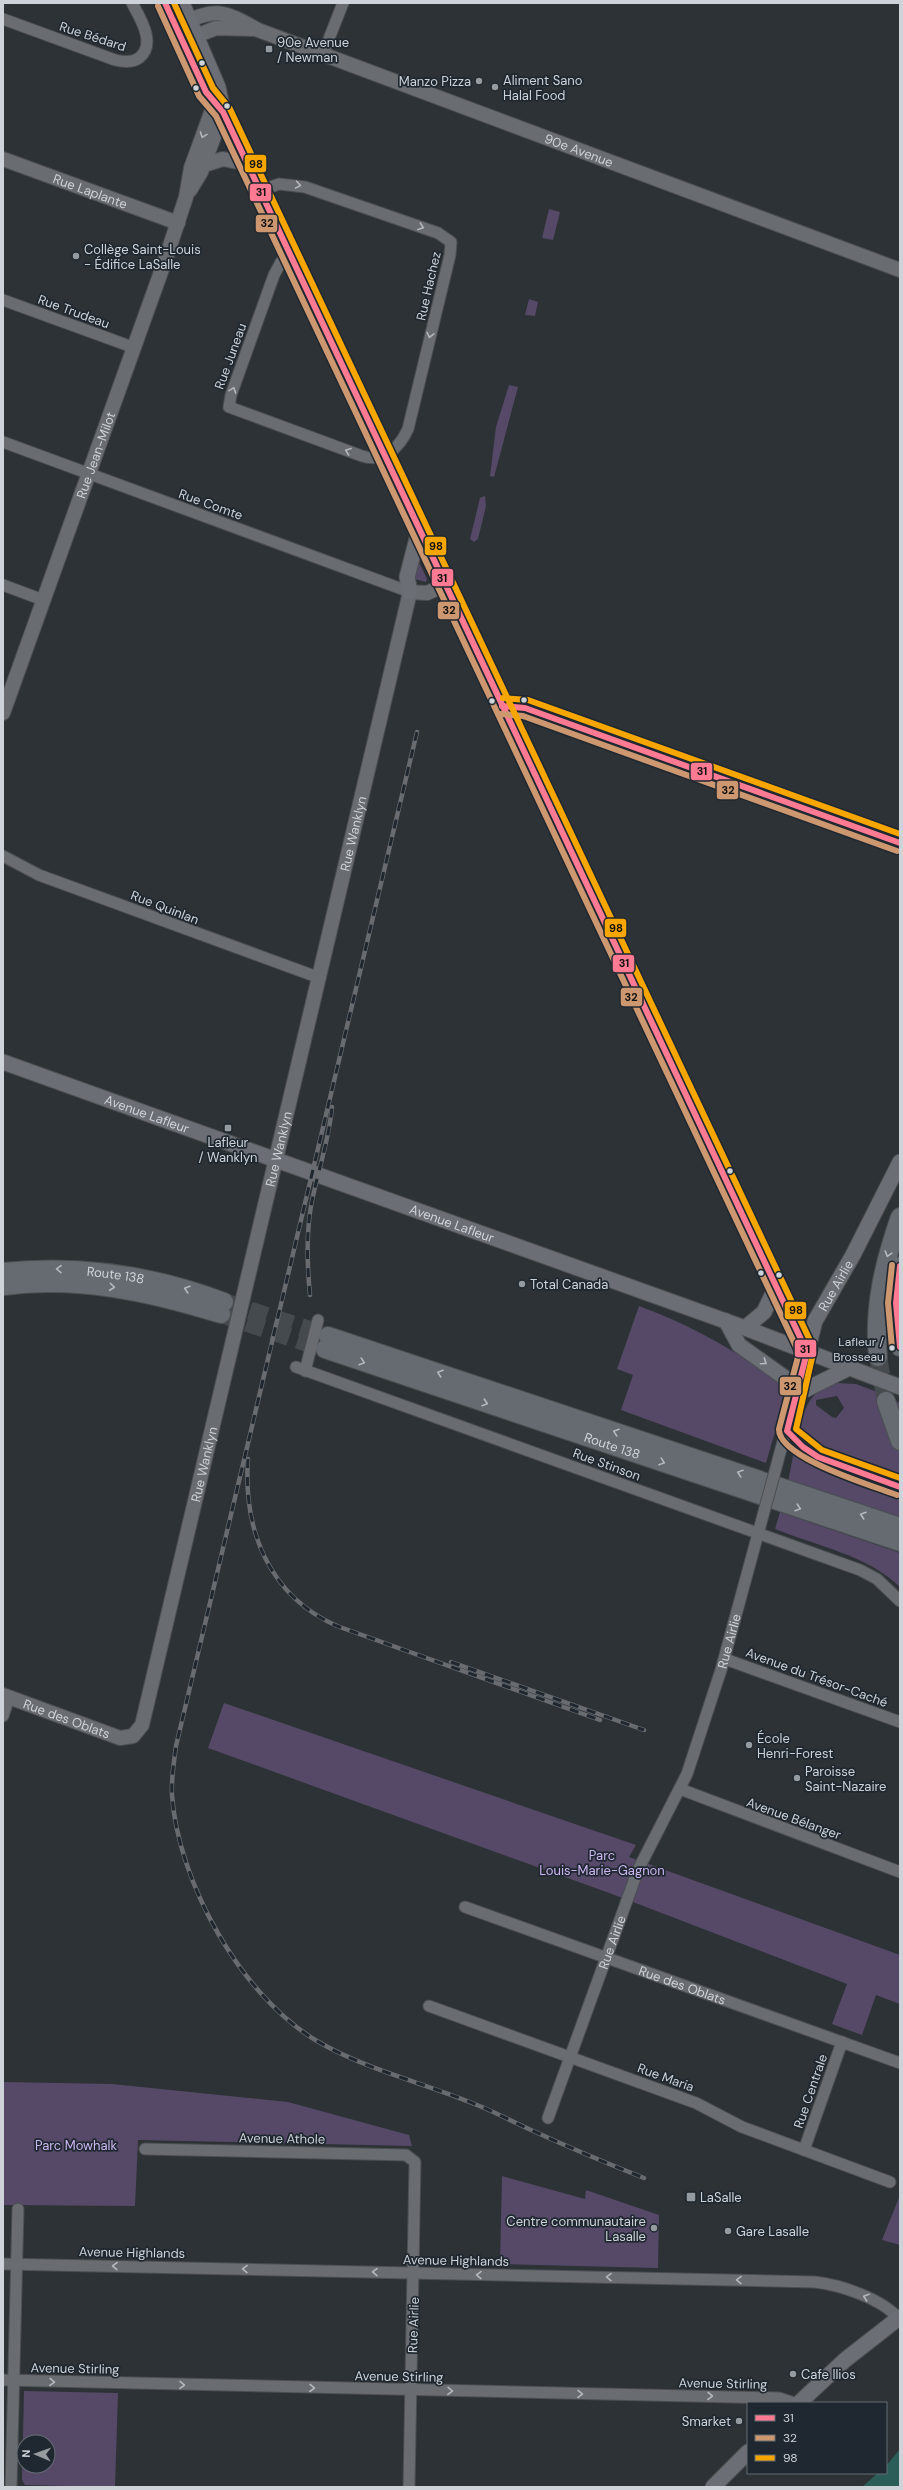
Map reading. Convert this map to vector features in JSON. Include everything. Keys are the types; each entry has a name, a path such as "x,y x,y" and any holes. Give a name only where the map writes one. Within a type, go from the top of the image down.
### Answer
{"highway":[{"path":"878,1357 876,1322 879,1292 885,1262 900,1217"},
{"path":"900,1266 896,1303 900,1347"},
{"name":"Route 138","path":"3,1272 62,1269 121,1274 166,1283 222,1308 117,1287 54,1283 3,1286"},
{"name":"Route 138","path":"900,1527 326,1343 900,1542"},
{"path":"886,1400 900,1441"}],"main road":[{"path":"165,3 206,92 219,107 291,256 419,531 807,1352"},
{"path":"182,3 218,87 219,107"},
{"path":"410,592 407,577 419,531"},
{"path":"502,706 525,708 900,843"},
{"name":"Avenue Lafleur","path":"3,1062 746,1328 900,1387"},
{"name":"Rue Airlie","path":"807,1352 815,1321 853,1255 900,1162"},
{"path":"746,1328 764,1312 776,1288"},
{"path":"726,1321 739,1345 788,1380 797,1394 849,1368"},
{"path":"800,2402 839,2365 899,2318"},
{"path":"713,2487 747,2453"}],"street":[{"name":"Rue Bédard","path":"3,20 115,60 130,62 142,56 147,42 145,31 132,3"},
{"path":"212,3 229,14"},
{"path":"324,54 343,3"},
{"name":"90e Avenue","path":"175,26 208,14 229,14 258,30 900,270"},
{"name":"90e Avenue","path":"182,42 222,27 258,30"},
{"name":"Rue Jean-Milot","path":"186,197 204,165 219,107"},
{"name":"Rue Jean-Milot","path":"3,714 178,223 186,197 191,168 219,107"},
{"name":"Rue Laplante","path":"3,159 178,223"},
{"path":"204,165 223,159 247,164"},
{"name":"Rue Hachez","path":"260,191 279,184 315,189 438,233 451,242 408,429 398,445 385,456"},
{"name":"Rue Juneau","path":"291,256 281,262 272,281 229,400 229,407 362,456 374,459 385,456"},
{"name":"Rue Trudeau","path":"3,300 134,348"},
{"name":"Rue Comte","path":"3,442 410,592"},
{"path":"3,585 43,600"},
{"path":"410,592 427,593 445,585"},
{"name":"Rue Wanklyn","path":"130,1737 141,1728 145,1713 275,1160 320,978 410,592"},
{"name":"Rue Quinlan","path":"3,856 45,877 320,978"},
{"name":"Rue Stinson","path":"318,1320 300,1369 867,1573 877,1579 900,1601"},
{"name":"Rue Airlie","path":"548,2118 638,1870 680,1789 703,1729 797,1394 807,1352"},
{"name":"Avenue du Trésor-Caché","path":"724,1658 900,1722"},
{"path":"3,1716 6,1697"},
{"name":"Rue des Oblats","path":"6,1697 120,1738 130,1737"},
{"name":"Avenue Bélanger","path":"680,1789 900,1872"},
{"name":"Rue des Oblats","path":"465,1907 900,2063"},
{"name":"Rue Maria","path":"429,2006 696,2103 742,2127 890,2182"},
{"name":"Rue Centrale","path":"804,2150 842,2042"},
{"name":"Avenue Athole","path":"145,2148 406,2155 415,2162"},
{"name":"Rue Airlie","path":"408,2487 414,2273 415,2162"},
{"path":"11,2487 8,2380 16,2265 18,2209"},
{"name":"Avenue Highlands","path":"3,2264 816,2282 873,2299 888,2308 899,2318"},
{"name":"Avenue Stirling","path":"8,2380 779,2398 791,2402"}],"green space":[{"path":"549,209 560,212 553,240 542,238"},
{"path":"529,299 538,302 535,316 525,315"},
{"path":"509,385 518,387 494,477 490,476 496,427"},
{"path":"485,496 486,506 478,539 474,542 470,539 480,498"},
{"path":"418,560 427,579 426,582 414,579"},
{"path":"639,1306 693,1329 710,1338 760,1368 782,1385 785,1397 766,1463 621,1410 633,1375 617,1369"},
{"path":"837,1383 856,1384 896,1399 895,1401 900,1403 900,1426 893,1438 900,1453 900,1481 860,1469 829,1457 805,1442 798,1433 803,1415 810,1401 820,1391","holes":["837,1396 844,1408 836,1418 832,1417 816,1405 816,1400"]},
{"path":"795,1446 806,1455 831,1469 900,1492 900,1517 788,1482"},
{"path":"780,1512 900,1553 900,1587 887,1576 857,1559 775,1529"},
{"name":"Parc Louis-Marie-Gagnon","path":"224,1703 636,1845 629,1857 900,1955 900,2004 876,1995 862,2035 832,2024 847,1984 612,1894 208,1748"},
{"name":"Parc Mowhalk","path":"3,2082 112,2084 288,2102 409,2135 412,2146 138,2140 135,2206 3,2205"},
{"path":"502,2176 585,2199 586,2190 659,2215 658,2268 500,2264"},
{"path":"900,2195 900,2245 882,2240"},
{"path":"24,2391 118,2393 115,2487 25,2485 22,2480 22,2474 56,2474 56,2434 23,2434"}],"shaded area":[{"path":"900,2449 900,2487 862,2487 877,2474 887,2474 887,2465"}],"tunnel":[{"path":"224,1302 328,1336"},
{"path":"221,1314 325,1349"},
{"path":"878,1357 886,1401"}],"railway":[{"path":"417,732 176,1746 172,1795 177,1829 186,1864 200,1899 218,1934 239,1966 263,1996 289,2021 317,2041 355,2060 484,2108 559,2143 644,2178"},
{"path":"310,1295 308,1273 309,1217 328,1132 332,1107"},
{"path":"248,1459 250,1511 256,1535 265,1558 278,1579 294,1597 313,1613 337,1626 600,1720"},
{"path":"451,1662 644,1730"}],"transit line":[{"name":"31","path":"165,3 206,92 223,112 807,1352 787,1431 803,1447 818,1457 900,1487"},
{"name":"98","path":"174,3 213,88 230,109 814,1349 796,1429 822,1450 900,1478"},
{"name":"32","path":"158,6 199,96 216,116 799,1353 779,1429 783,1440 794,1450 829,1470 897,1495"},
{"name":"98","path":"503,698 528,700 900,834"},
{"name":"31","path":"502,706 525,708 900,843"},
{"name":"32","path":"501,714 523,716 897,851"},
{"name":"32","path":"892,1265 888,1303 892,1348"},
{"name":"31","path":"900,1266 896,1303 900,1347"}],"place":[{"name":"90e Avenue / Newman","path":"269,49"},
{"name":"Manzo Pizza","path":"479,81"},
{"name":"Aliment Sano Halal Food","path":"495,87"},
{"name":"Collège Saint-Louis - Édifice LaSalle","path":"76,256"},
{"name":"Lafleur / Wanklyn","path":"228,1128"},
{"name":"Total Canada","path":"522,1284"},
{"name":"Lafleur / Brosseau","path":"892,1348"},
{"name":"École Henri-Forest","path":"749,1745"},
{"name":"Paroisse Saint-Nazaire","path":"797,1778"},
{"name":"LaSalle","path":"691,2197"},
{"name":"Centre communautaire Lasalle","path":"654,2228"},
{"name":"Gare Lasalle","path":"728,2231"},
{"name":"Cafe Ilios","path":"793,2374"},
{"name":"Smarket","path":"739,2421"}]}
